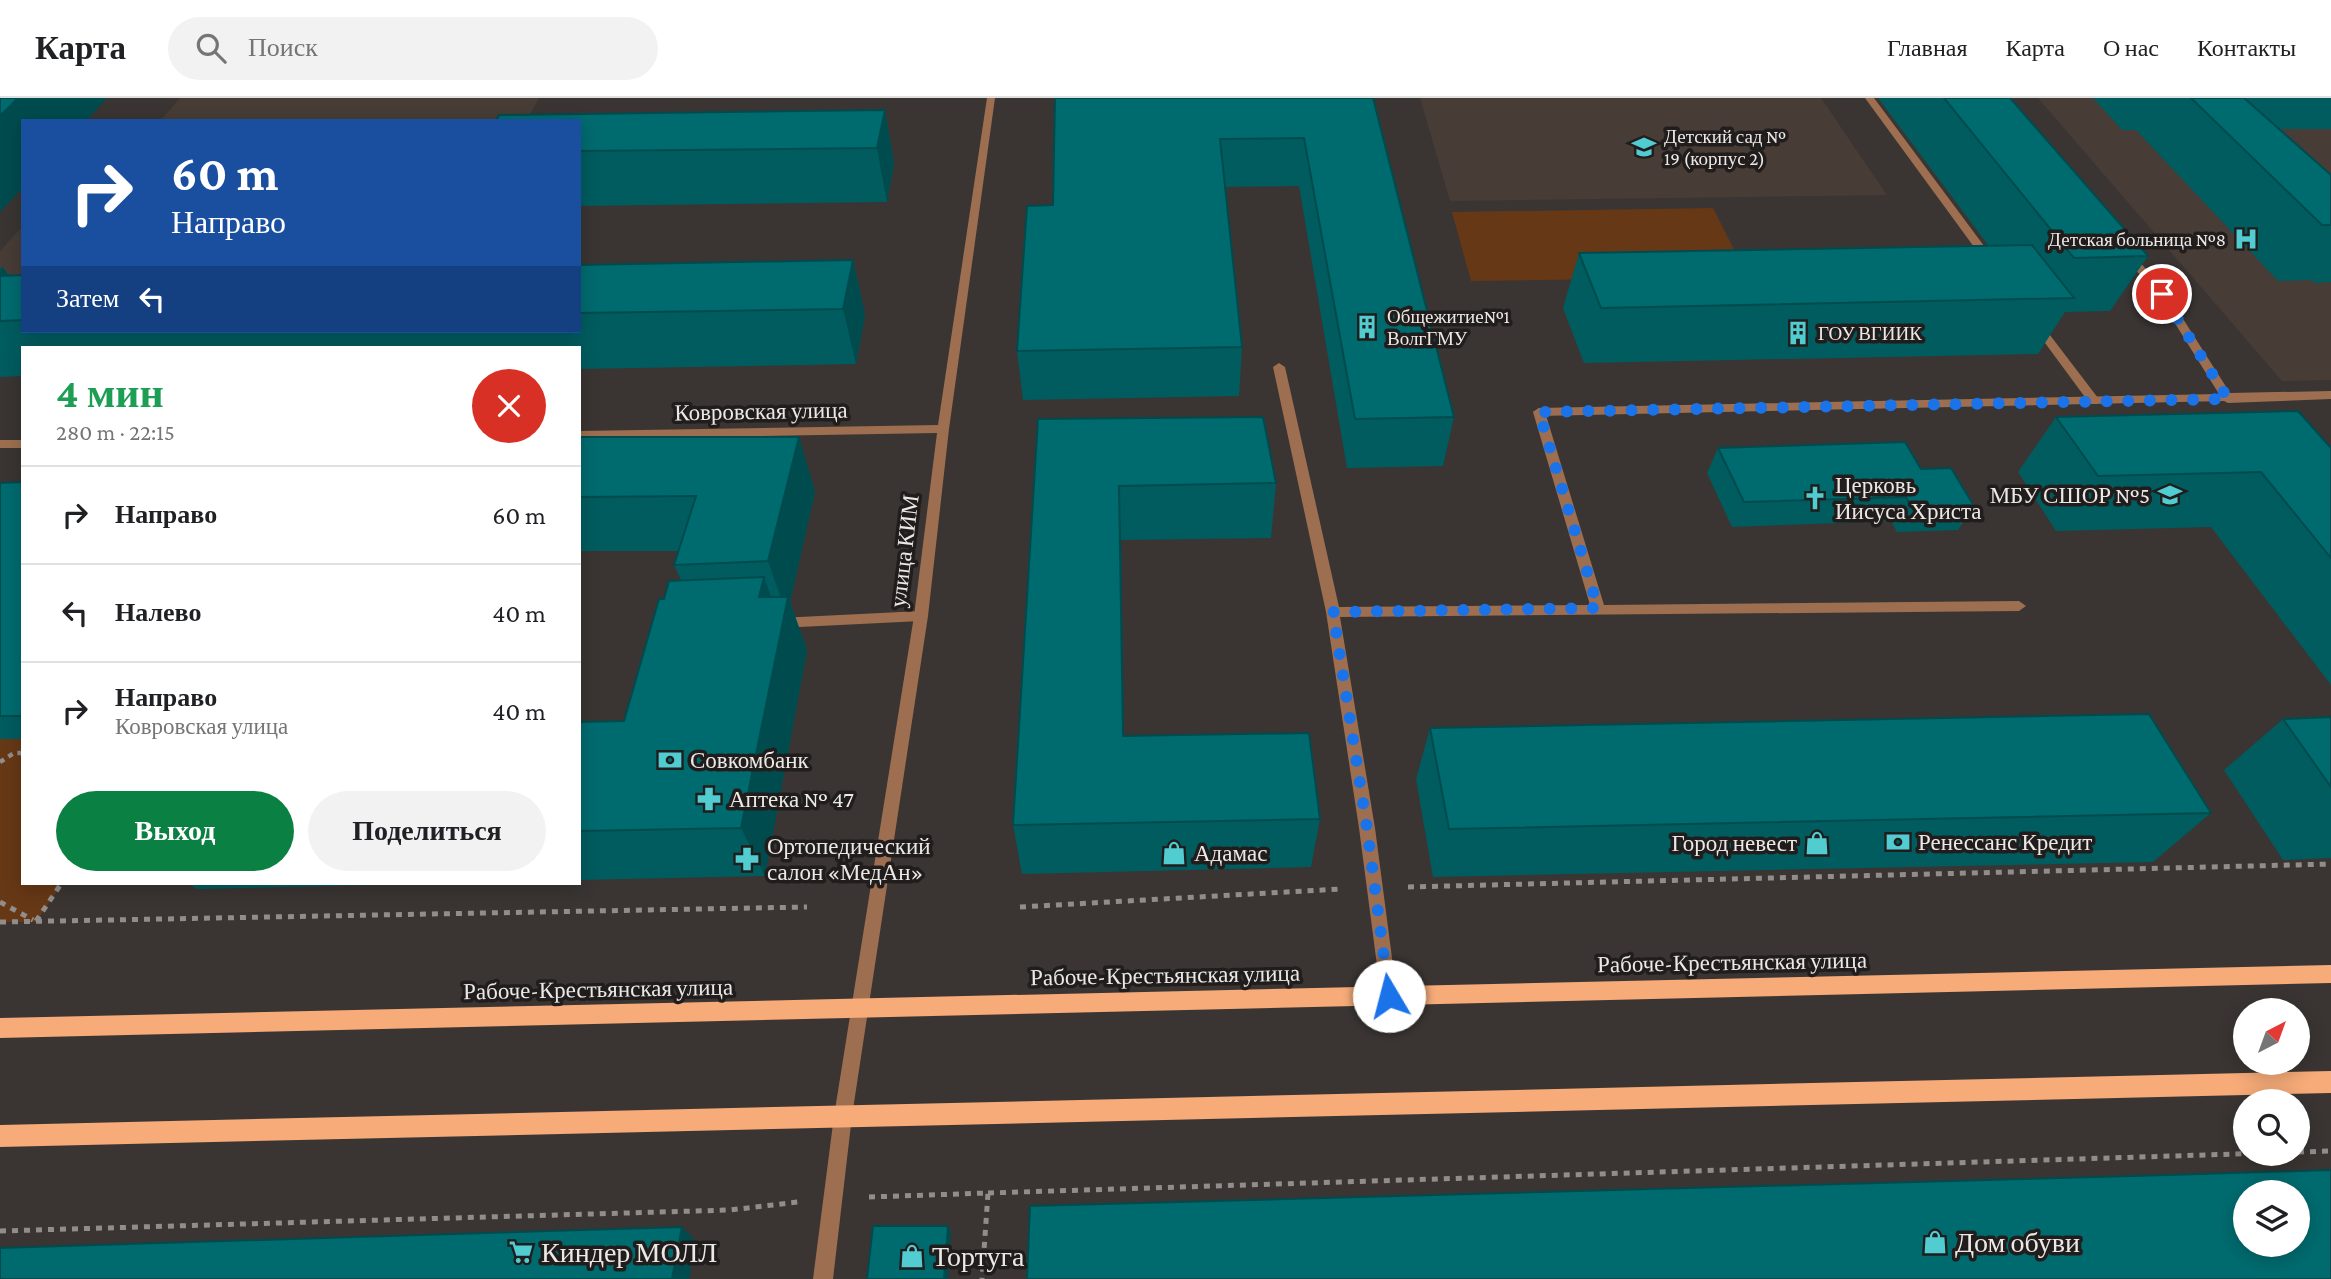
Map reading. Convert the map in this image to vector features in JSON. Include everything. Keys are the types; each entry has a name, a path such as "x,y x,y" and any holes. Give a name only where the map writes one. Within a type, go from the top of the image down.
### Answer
{"main road":[{"name":"Рабоче-Крестьянская улица","path":"0,1028 2331,974"},
{"path":"0,1136 2331,1082"}],"street":[{"name":"улица КИМ","path":"843,1116 862,1009 921,616 943,429 991,98"},
{"path":"1869,98 1993,266"},
{"path":"2117,243 2162,294 2228,399"},
{"path":"2028,313 2094,401"},
{"path":"1279,367 1333,612 1389,996"},
{"path":"1598,608 1539,412 2331,395"},
{"name":"Ковровская улица","path":"581,435 943,429"},
{"path":"0,444 21,444"},
{"path":"1333,612 2018,606"},
{"path":"758,624 921,616"},
{"path":"823,1279 843,1116"}],"path":[{"path":"0,761 14,753 21,753"},
{"path":"1020,907 1374,887 2331,864"},
{"path":"36,922 60,885"},
{"path":"0,902 36,922"},
{"path":"0,922 807,907"},
{"path":"2310,1152 2331,1151"},
{"path":"0,1231 730,1210 834,1198 2233,1154"},
{"path":"982,1279 988,1193"}],"shaded area":[{"path":"180,98 539,98 527,119 162,119"},
{"name":"Детский сад № 19 (корпус 2)","path":"1420,98 1821,98 1887,195 1450,201"},
{"name":"Детская больница №8","path":"2038,98 2331,98 2331,380 2282,381"},
{"path":"1713,208 1748,277 1471,281 1452,212"},
{"path":"21,228 21,298 0,299 0,251"},
{"path":"0,739 21,739 21,885 61,885 36,922 0,922"}],"building":[{"path":"0,98 18,98 0,116"},
{"path":"1055,98 1373,98 1454,417 1355,419 1304,138 1220,139 1242,347 1017,351 1027,206 1053,205"},
{"path":"1944,98 2010,98 2148,256 2074,258"},
{"path":"2191,98 2244,98 2331,175 2331,225 2322,225"},
{"path":"885,110 877,148 581,151 581,119 497,119 499,115"},
{"path":"2032,245 2074,298 1601,308 1579,253"},
{"path":"853,260 843,309 581,313 581,265"},
{"path":"21,275 21,320 0,321 0,276"},
{"path":"2298,411 2331,448 2331,558 2261,472 2098,476 2056,417"},
{"path":"1263,417 1276,483 1119,486 1123,736 1309,733 1320,819 1013,825 1038,419"},
{"path":"581,437 799,437 768,561 674,565 696,496 581,497"},
{"path":"1905,442 1921,469 1951,468 1974,506 1912,508 1906,497 1744,502 1718,448"},
{"path":"21,482 21,716 0,716 0,483"},
{"path":"764,577 759,597 788,597 741,828 581,831 581,722 624,721 659,599 664,599 669,581"},
{"path":"2149,714 2211,813 1449,829 1430,728"},
{"path":"2331,717 2331,787 2283,719"},
{"path":"2331,1170 2331,1279 1027,1279 1030,1206"},
{"name":"Тортуга","path":"873,1226 948,1226 944,1279 867,1279"},
{"name":"Киндер МОЛЛ","path":"682,1227 672,1279 0,1279 0,1248"}],"place":[{"name":"Детский сад № 19 (корпус 2)","path":"1644,147"},
{"name":"Детская больница №8","path":"2246,239"},
{"name":"Общежитие№1 ВолгГМУ","path":"1367,327"},
{"name":"ГОУ ВГИИК","path":"1798,333"},
{"name":"МБУ СШОР №5","path":"2170,495"},
{"name":"Церковь Иисуса Христа","path":"1815,498"},
{"name":"Совкомбанк","path":"670,760"},
{"name":"Аптека № 47","path":"709,799"},
{"name":"Ренессанс Кредит","path":"1898,842"},
{"name":"Город невест","path":"1817,843"},
{"name":"Адамас","path":"1174,853"},
{"name":"Ортопедический салон «МедАн»","path":"747,859"},
{"name":"Дом обуви","path":"1935,1242"},
{"name":"Киндер МОЛЛ","path":"521,1252"},
{"name":"Тортуга","path":"912,1256"}],"route":[{"path":"1389,996 1367,828 1333,612 1598,608 1539,412 2228,399 2162,294"}]}
